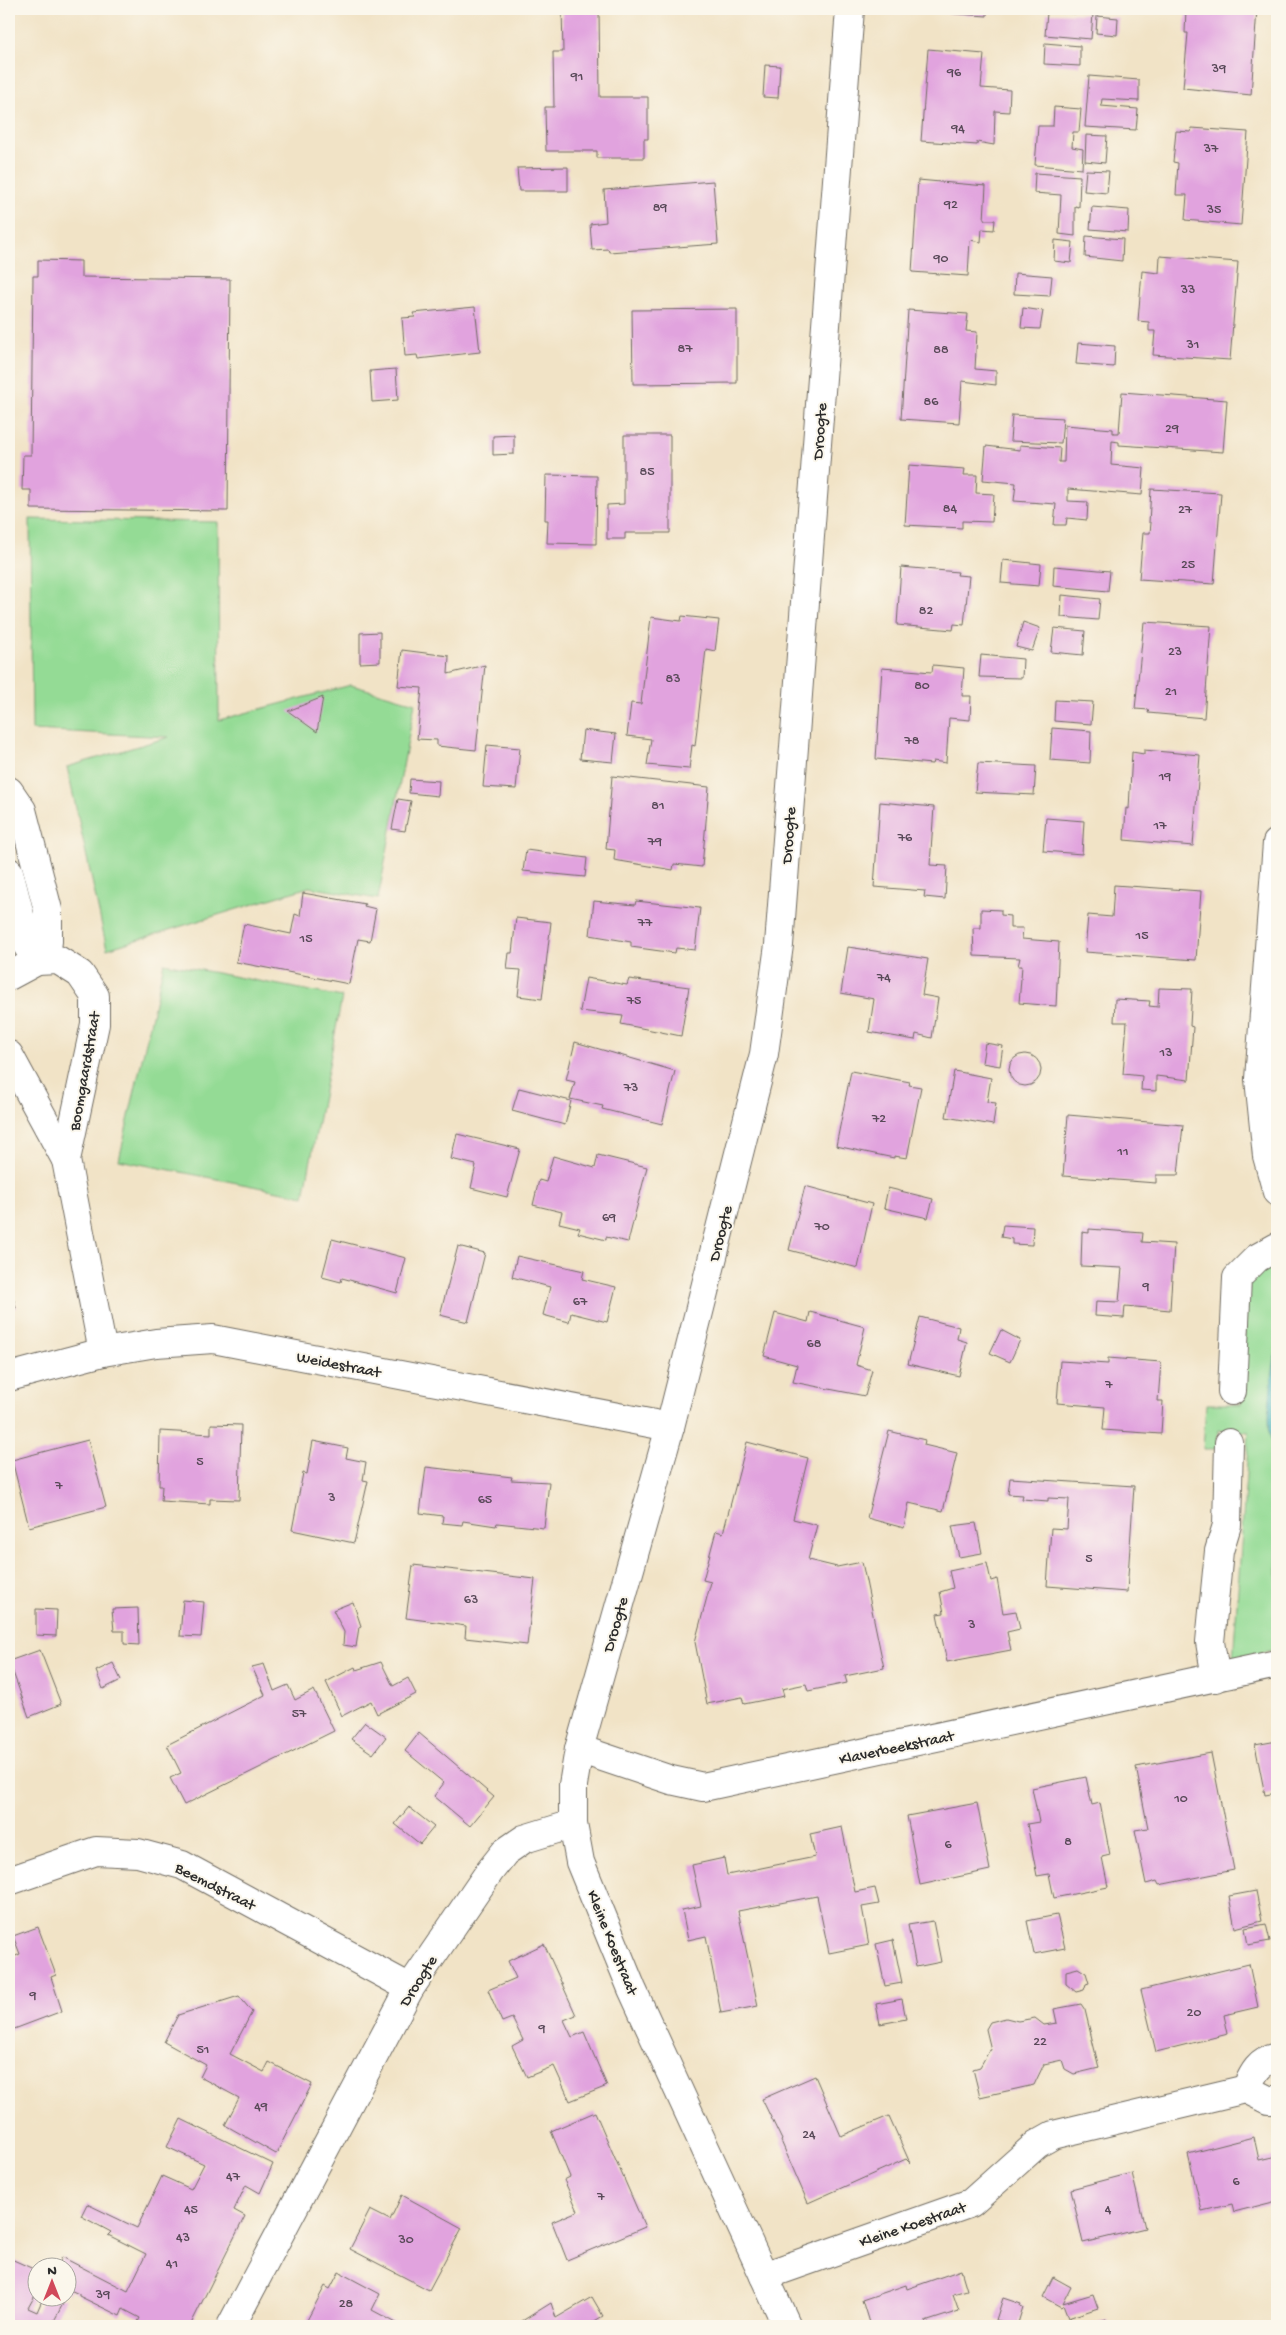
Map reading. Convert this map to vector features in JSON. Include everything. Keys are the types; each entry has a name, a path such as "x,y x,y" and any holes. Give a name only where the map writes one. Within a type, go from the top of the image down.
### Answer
{"street":[{"name":"Droogte","path":"230,2326 410,1988 505,1852 524,1840 572,1824 573,1785 579,1749 670,1427 764,1054 779,945 850,9"},
{"path":"9,792 22,810 48,910 48,942 37,961 9,976"},
{"path":"1277,843 1259,1079 1267,1156 1277,1192"},
{"path":"9,872 28,947 37,961"},
{"name":"Boomgaardstraat","path":"37,961 58,960 80,974 95,996 95,1024 66,1160"},
{"name":"Boomgaardstraat","path":"9,1055 66,1160 103,1352"},
{"path":"1232,1391 1236,1278 1257,1258 1277,1247"},
{"name":"Weidestraat","path":"9,1377 103,1352 156,1343 212,1339 670,1427"},
{"path":"1216,1678 1210,1642 1219,1551 1227,1525 1229,1443"},
{"name":"Klaverbeekstraat","path":"579,1749 671,1780 703,1787 1277,1664"},
{"name":"Kleine Koestraat","path":"572,1824 580,1862 632,1989 787,2326"},
{"name":"Beemdstraat","path":"9,1882 96,1851 138,1853 182,1864 410,1988"},
{"path":"1277,2057 1268,2059 1255,2069 1246,2089 1268,2100 1277,2100"},
{"name":"Kleine Koestraat","path":"764,2276 971,2203 1037,2144 1053,2135 1246,2089"}],"green space":[{"path":"30,519 218,522 219,720 351,685 415,703 378,899 309,887 107,949 67,767 169,737 32,730"},
{"path":"164,963 342,997 304,1196 119,1160"},
{"path":"1277,1261 1277,1649 1233,1660 1249,1432 1218,1430 1217,1449 1203,1449 1206,1404 1241,1404 1247,1291 1253,1274"}],"water":[{"path":"1277,1353 1277,1461 1270,1436 1269,1409 1275,1356"}],"building":[{"path":"562,9 599,9 600,97 648,97 648,139 644,139 644,158 597,158 597,151 546,151 545,107 554,107 553,52 563,52"},
{"path":"931,9 987,9 987,16 930,12"},
{"path":"1186,9 1257,9 1251,95 1183,88 1188,33 1185,33"},
{"path":"1047,13 1093,14 1091,39 1045,35"},
{"path":"1097,16 1118,18 1117,35 1096,33"},
{"path":"1045,43 1080,46 1080,66 1044,64"},
{"path":"928,49 984,54 981,88 1010,90 1009,112 995,111 994,145 977,142 977,145 921,141"},
{"path":"765,65 780,66 778,98 763,97"},
{"path":"1089,76 1139,80 1139,101 1102,99 1101,106 1138,109 1136,130 1085,127"},
{"path":"1054,107 1081,109 1079,132 1073,132 1072,147 1083,149 1082,169 1035,165 1038,126 1053,126"},
{"path":"1192,128 1248,132 1241,225 1185,220 1187,195 1176,195 1178,163 1173,162 1176,131 1191,132"},
{"path":"1086,135 1107,136 1105,163 1085,161"},
{"path":"568,167 568,191 519,191 517,168"},
{"path":"1086,170 1109,171 1107,193 1084,191"},
{"path":"1035,173 1080,176 1079,207 1075,206 1075,236 1059,234 1061,195 1034,193"},
{"path":"918,180 986,186 984,220 995,220 994,230 982,229 981,242 970,240 968,276 912,272"},
{"path":"713,181 718,244 609,252 608,249 592,250 590,224 606,222 604,190"},
{"path":"1092,207 1129,210 1128,232 1090,229"},
{"path":"1086,236 1123,239 1122,261 1085,257"},
{"path":"1055,240 1073,242 1071,263 1054,261"},
{"path":"1160,256 1238,262 1230,360 1153,355 1155,331 1149,331 1149,322 1138,321 1142,271 1159,273"},
{"path":"38,260 81,261 81,277 230,279 228,511 31,509 31,490 22,490 23,455 31,455 33,276 38,276"},
{"path":"1015,273 1052,276 1050,296 1014,294"},
{"path":"475,307 480,352 418,359 417,355 405,356 402,318 415,317 413,313"},
{"path":"1023,308 1043,311 1040,329 1021,328"},
{"path":"737,309 737,383 633,384 632,310"},
{"path":"908,310 968,314 966,331 977,332 975,369 996,371 996,385 962,381 959,423 901,419"},
{"path":"1078,343 1115,346 1114,367 1076,364"},
{"path":"396,369 398,400 372,402 370,371"},
{"path":"1122,392 1227,400 1223,452 1119,445 1119,442 1112,441 1111,465 1144,468 1142,495 1068,489 1068,501 1088,502 1087,520 1067,518 1066,525 1054,525 1056,504 1014,501 1016,483 983,480 986,446 1020,450 1020,445 1060,448 1059,462 1064,462 1065,425 1113,429 1113,433 1119,433"},
{"path":"1012,415 1063,418 1061,443 1010,441"},
{"path":"514,435 514,454 493,455 493,436"},
{"path":"624,435 670,435 670,533 625,533 625,539 607,539 607,505 624,504"},
{"path":"909,465 965,469 964,475 977,475 976,493 994,494 992,522 962,521 962,528 905,525"},
{"path":"546,475 597,476 596,544 547,543 548,520 545,520"},
{"path":"1151,489 1221,493 1214,584 1139,579 1143,533 1150,533"},
{"path":"1003,560 1041,564 1039,586 1001,583"},
{"path":"1054,566 1110,571 1108,591 1053,586"},
{"path":"901,567 958,572 957,575 969,576 964,625 954,624 953,630 897,625"},
{"path":"1062,595 1100,599 1098,620 1061,617"},
{"path":"682,616 719,620 715,651 706,649 695,746 692,745 689,769 647,765 651,739 627,736 631,703 641,704 651,617 681,621"},
{"path":"1023,622 1040,628 1032,651 1016,647"},
{"path":"1144,622 1211,626 1204,718 1148,713 1149,710 1135,709"},
{"path":"1054,628 1085,631 1083,655 1051,652"},
{"path":"380,632 380,662 360,663 360,633"},
{"path":"402,650 449,656 448,674 485,665 476,750 437,746 437,740 417,739 422,688 398,686"},
{"path":"981,655 1023,659 1022,678 979,677"},
{"path":"933,665 964,668 962,696 971,696 970,720 949,718 946,763 933,761 932,764 876,759 882,668 932,672"},
{"path":"323,697 317,732 288,711"},
{"path":"1055,700 1093,702 1091,724 1054,721"},
{"path":"1052,728 1091,731 1090,763 1050,760"},
{"path":"583,730 616,734 613,762 580,759"},
{"path":"487,745 520,748 516,789 483,787"},
{"path":"1144,750 1200,755 1193,846 1124,840 1126,808 1129,809 1132,752 1144,754"},
{"path":"978,763 1036,766 1034,795 975,792"},
{"path":"612,776 709,787 702,867 674,864 673,870 614,860 615,850 606,849"},
{"path":"410,779 439,781 438,796 409,793"},
{"path":"398,799 411,801 405,831 392,829"},
{"path":"880,802 934,807 930,865 947,866 945,899 924,897 925,891 874,887"},
{"path":"1046,818 1084,821 1082,854 1043,851"},
{"path":"526,850 587,858 585,877 523,871"},
{"path":"1114,885 1201,891 1196,960 1085,952 1088,915 1112,917"},
{"path":"303,893 365,904 364,906 376,909 370,941 358,939 349,984 236,962 244,924 291,934 295,914 300,916"},
{"path":"594,901 635,905 636,901 700,908 695,950 676,948 675,953 631,947 631,942 590,935"},
{"path":"981,909 1001,910 1001,915 1010,916 1010,928 1023,928 1022,939 1059,942 1056,1006 1019,1003 1022,966 1018,966 1020,958 974,956 973,928 981,928"},
{"path":"516,918 551,922 542,999 518,996 521,970 507,969 509,953 512,953"},
{"path":"848,947 928,959 922,995 938,998 932,1038 916,1034 915,1040 869,1032 874,999 841,993"},
{"path":"586,978 627,985 629,979 689,987 681,1036 621,1024 623,1016 580,1011"},
{"path":"1159,988 1192,989 1190,1026 1193,1027 1189,1080 1156,1076 1156,1091 1141,1090 1142,1076 1123,1074 1127,1022 1114,1022 1115,999 1150,1001 1149,1006 1158,1007"},
{"path":"575,1042 675,1071 662,1124 602,1109 603,1106 570,1099 575,1082 566,1080"},
{"path":"985,1043 1003,1046 1000,1066 982,1063"},
{"path":"1025,1054 1036,1059 1041,1070 1036,1081 1025,1086 1014,1081 1009,1070 1014,1059"},
{"path":"851,1071 910,1082 909,1085 921,1087 907,1158 894,1156 894,1158 836,1146"},
{"path":"954,1071 991,1078 987,1102 996,1103 993,1125 946,1117"},
{"path":"519,1088 571,1101 565,1125 512,1111"},
{"path":"1068,1115 1183,1125 1178,1175 1156,1175 1156,1183 1063,1176"},
{"path":"457,1134 520,1149 507,1197 471,1188 476,1165 451,1159"},
{"path":"598,1155 647,1167 628,1242 606,1237 606,1240 578,1233 580,1228 559,1223 562,1212 533,1205 539,1180 546,1182 553,1156 595,1168"},
{"path":"805,1186 872,1204 858,1268 789,1250"},
{"path":"888,1188 933,1199 928,1218 884,1208"},
{"path":"1003,1225 1033,1227 1032,1245 1012,1244 1012,1239 1001,1237"},
{"path":"1089,1229 1143,1233 1142,1242 1174,1244 1170,1310 1125,1306 1124,1318 1095,1316 1096,1301 1119,1302 1122,1268 1081,1266 1082,1232 1089,1233"},
{"path":"332,1239 406,1258 397,1293 342,1278 341,1282 322,1277"},
{"path":"458,1246 485,1253 468,1322 440,1315"},
{"path":"517,1256 584,1271 582,1279 616,1287 607,1322 571,1313 569,1322 543,1315 550,1287 512,1277"},
{"path":"9,1284 16,1308 9,1310"},
{"path":"810,1312 865,1327 856,1365 872,1370 865,1396 793,1382 797,1365 764,1356 775,1313 808,1322"},
{"path":"920,1317 959,1327 957,1339 967,1342 959,1376 908,1364"},
{"path":"1001,1330 1020,1340 1010,1362 990,1353"},
{"path":"1108,1358 1161,1362 1158,1401 1163,1401 1161,1434 1103,1430 1105,1407 1057,1403 1060,1361 1108,1364"},
{"path":"211,1424 241,1425 239,1500 210,1499 210,1504 161,1501 162,1486 159,1486 160,1431 211,1434"},
{"path":"889,1431 925,1440 924,1445 957,1453 943,1511 909,1503 904,1528 867,1518"},
{"path":"88,1440 106,1507 29,1527 12,1460"},
{"path":"313,1441 348,1448 346,1458 366,1462 363,1480 368,1481 354,1543 292,1530 303,1473 307,1474"},
{"path":"747,1442 808,1458 793,1519 817,1525 808,1560 837,1567 862,1562 884,1668 845,1676 847,1683 808,1691 806,1684 782,1689 784,1696 744,1704 742,1697 707,1704 695,1642 711,1582 703,1580 716,1531 723,1533"},
{"path":"426,1467 512,1477 511,1480 549,1482 544,1528 497,1523 496,1526 463,1521 462,1525 442,1523 443,1516 420,1513"},
{"path":"1010,1478 1134,1486 1127,1592 1047,1586 1051,1528 1067,1529 1069,1499 1048,1498 1048,1501 1022,1499 1023,1495 1008,1494"},
{"path":"976,1523 982,1553 959,1557 952,1526"},
{"path":"987,1563 991,1581 997,1579 1003,1613 1016,1611 1020,1629 1007,1632 1011,1650 947,1662 937,1614 944,1613 940,1592 953,1588 949,1571"},
{"path":"413,1565 535,1579 527,1645 465,1638 466,1626 406,1618"},
{"path":"183,1600 204,1602 201,1637 180,1636"},
{"path":"353,1602 361,1626 359,1627 356,1647 343,1645 344,1632 333,1610"},
{"path":"138,1608 139,1645 124,1644 124,1631 114,1631 112,1609"},
{"path":"36,1609 57,1610 56,1636 36,1635"},
{"path":"40,1650 61,1704 29,1717 9,1661"},
{"path":"381,1662 393,1686 408,1678 416,1694 377,1714 371,1701 342,1716 326,1682 355,1667 356,1670"},
{"path":"113,1663 121,1680 103,1689 96,1671"},
{"path":"264,1664 274,1691 288,1685 295,1700 314,1690 334,1731 184,1805 170,1778 181,1773 167,1745 265,1695 252,1667"},
{"path":"365,1722 386,1737 373,1754 351,1739"},
{"path":"419,1733 494,1797 470,1826 434,1796 444,1783 405,1751"},
{"path":"1277,1741 1277,1793 1265,1795 1255,1745"},
{"path":"1211,1753 1234,1870 1159,1885 1157,1881 1146,1884 1135,1830 1148,1828 1136,1767"},
{"path":"1086,1777 1092,1805 1100,1803 1110,1855 1102,1857 1108,1887 1054,1898 1049,1874 1037,1876 1027,1824 1039,1822 1032,1788"},
{"path":"977,1803 990,1870 920,1885 907,1816"},
{"path":"409,1807 434,1827 420,1844 395,1824"},
{"path":"842,1827 855,1892 875,1888 879,1904 862,1907 869,1945 829,1953 817,1896 738,1911 758,2006 721,2013 706,1936 688,1940 682,1910 701,1906 692,1865 724,1858 727,1875 815,1857 810,1834"},
{"path":"1256,1891 1262,1921 1235,1928 1229,1896"},
{"path":"1057,1915 1065,1948 1034,1954 1027,1921"},
{"path":"933,1921 941,1962 916,1967 908,1925"},
{"path":"1266,1924 1270,1941 1248,1945 1245,1928"},
{"path":"38,1927 56,1975 51,1977 62,2011 9,2031 9,1959 20,1954 13,1936"},
{"path":"893,1940 902,1983 885,1986 876,1944"},
{"path":"544,1944 576,2015 564,2020 572,2037 584,2032 607,2086 570,2101 554,2066 527,2077 512,2046 523,2040 512,2018 502,2022 488,1990 516,1978 508,1961"},
{"path":"1249,1964 1258,2007 1224,2015 1228,2034 1156,2052 1141,1990"},
{"path":"1078,1968 1086,1973 1089,1983 1086,1984 1084,1990 1076,1992 1066,1984 1066,1971"},
{"path":"239,1996 252,2012 230,2054 264,2072 269,2062 312,2084 276,2154 225,2125 239,2098 200,2077 206,2065 164,2042 178,2015"},
{"path":"902,1999 906,2019 880,2024 876,2004"},
{"path":"1081,2004 1085,2010 1099,2068 1074,2074 1065,2069 1062,2060 1044,2064 1034,2085 980,2097 973,2069 980,2067 991,2050 986,2029 990,2022 1006,2018 1018,2021 1035,2018 1044,2025 1057,2023 1054,2009"},
{"path":"815,2076 841,2136 889,2116 910,2163 906,2159 808,2203 782,2140 762,2099"},
{"path":"595,2112 645,2227 567,2260 552,2222 578,2211 564,2180 570,2177 551,2131"},
{"path":"181,2119 273,2164 260,2193 246,2185 234,2210 245,2216 190,2326 136,2326 140,2318 123,2309 120,2316 79,2296 78,2265 128,2291 146,2254 108,2235 111,2232 81,2216 87,2204 137,2228 162,2176 191,2189 204,2164 167,2147"},
{"path":"1254,2137 1259,2160 1277,2156 1277,2201 1234,2212 1232,2204 1202,2211 1188,2154"},
{"path":"1132,2173 1145,2228 1083,2243 1071,2189"},
{"path":"402,2195 462,2228 429,2290 350,2249 370,2210 390,2220"},
{"path":"9,2258 28,2267 28,2308 37,2312 39,2308 61,2308 54,2321 65,2326 9,2326"},
{"path":"961,2270 967,2290 953,2294 959,2311 925,2322 926,2326 870,2326 862,2300 906,2285 907,2289"},
{"path":"339,2272 380,2294 372,2310 402,2326 304,2326 325,2286 330,2289"},
{"path":"1053,2277 1071,2287 1063,2303 1093,2294 1098,2308 1068,2318 1063,2305 1061,2307 1043,2297"},
{"path":"592,2297 603,2316 586,2326 514,2326 551,2303 556,2318"},
{"path":"1003,2298 1021,2304 1020,2306 1023,2307 1018,2323 1015,2322 1015,2325 996,2320"},
{"path":"1106,2319 1109,2326 1087,2326"}]}
